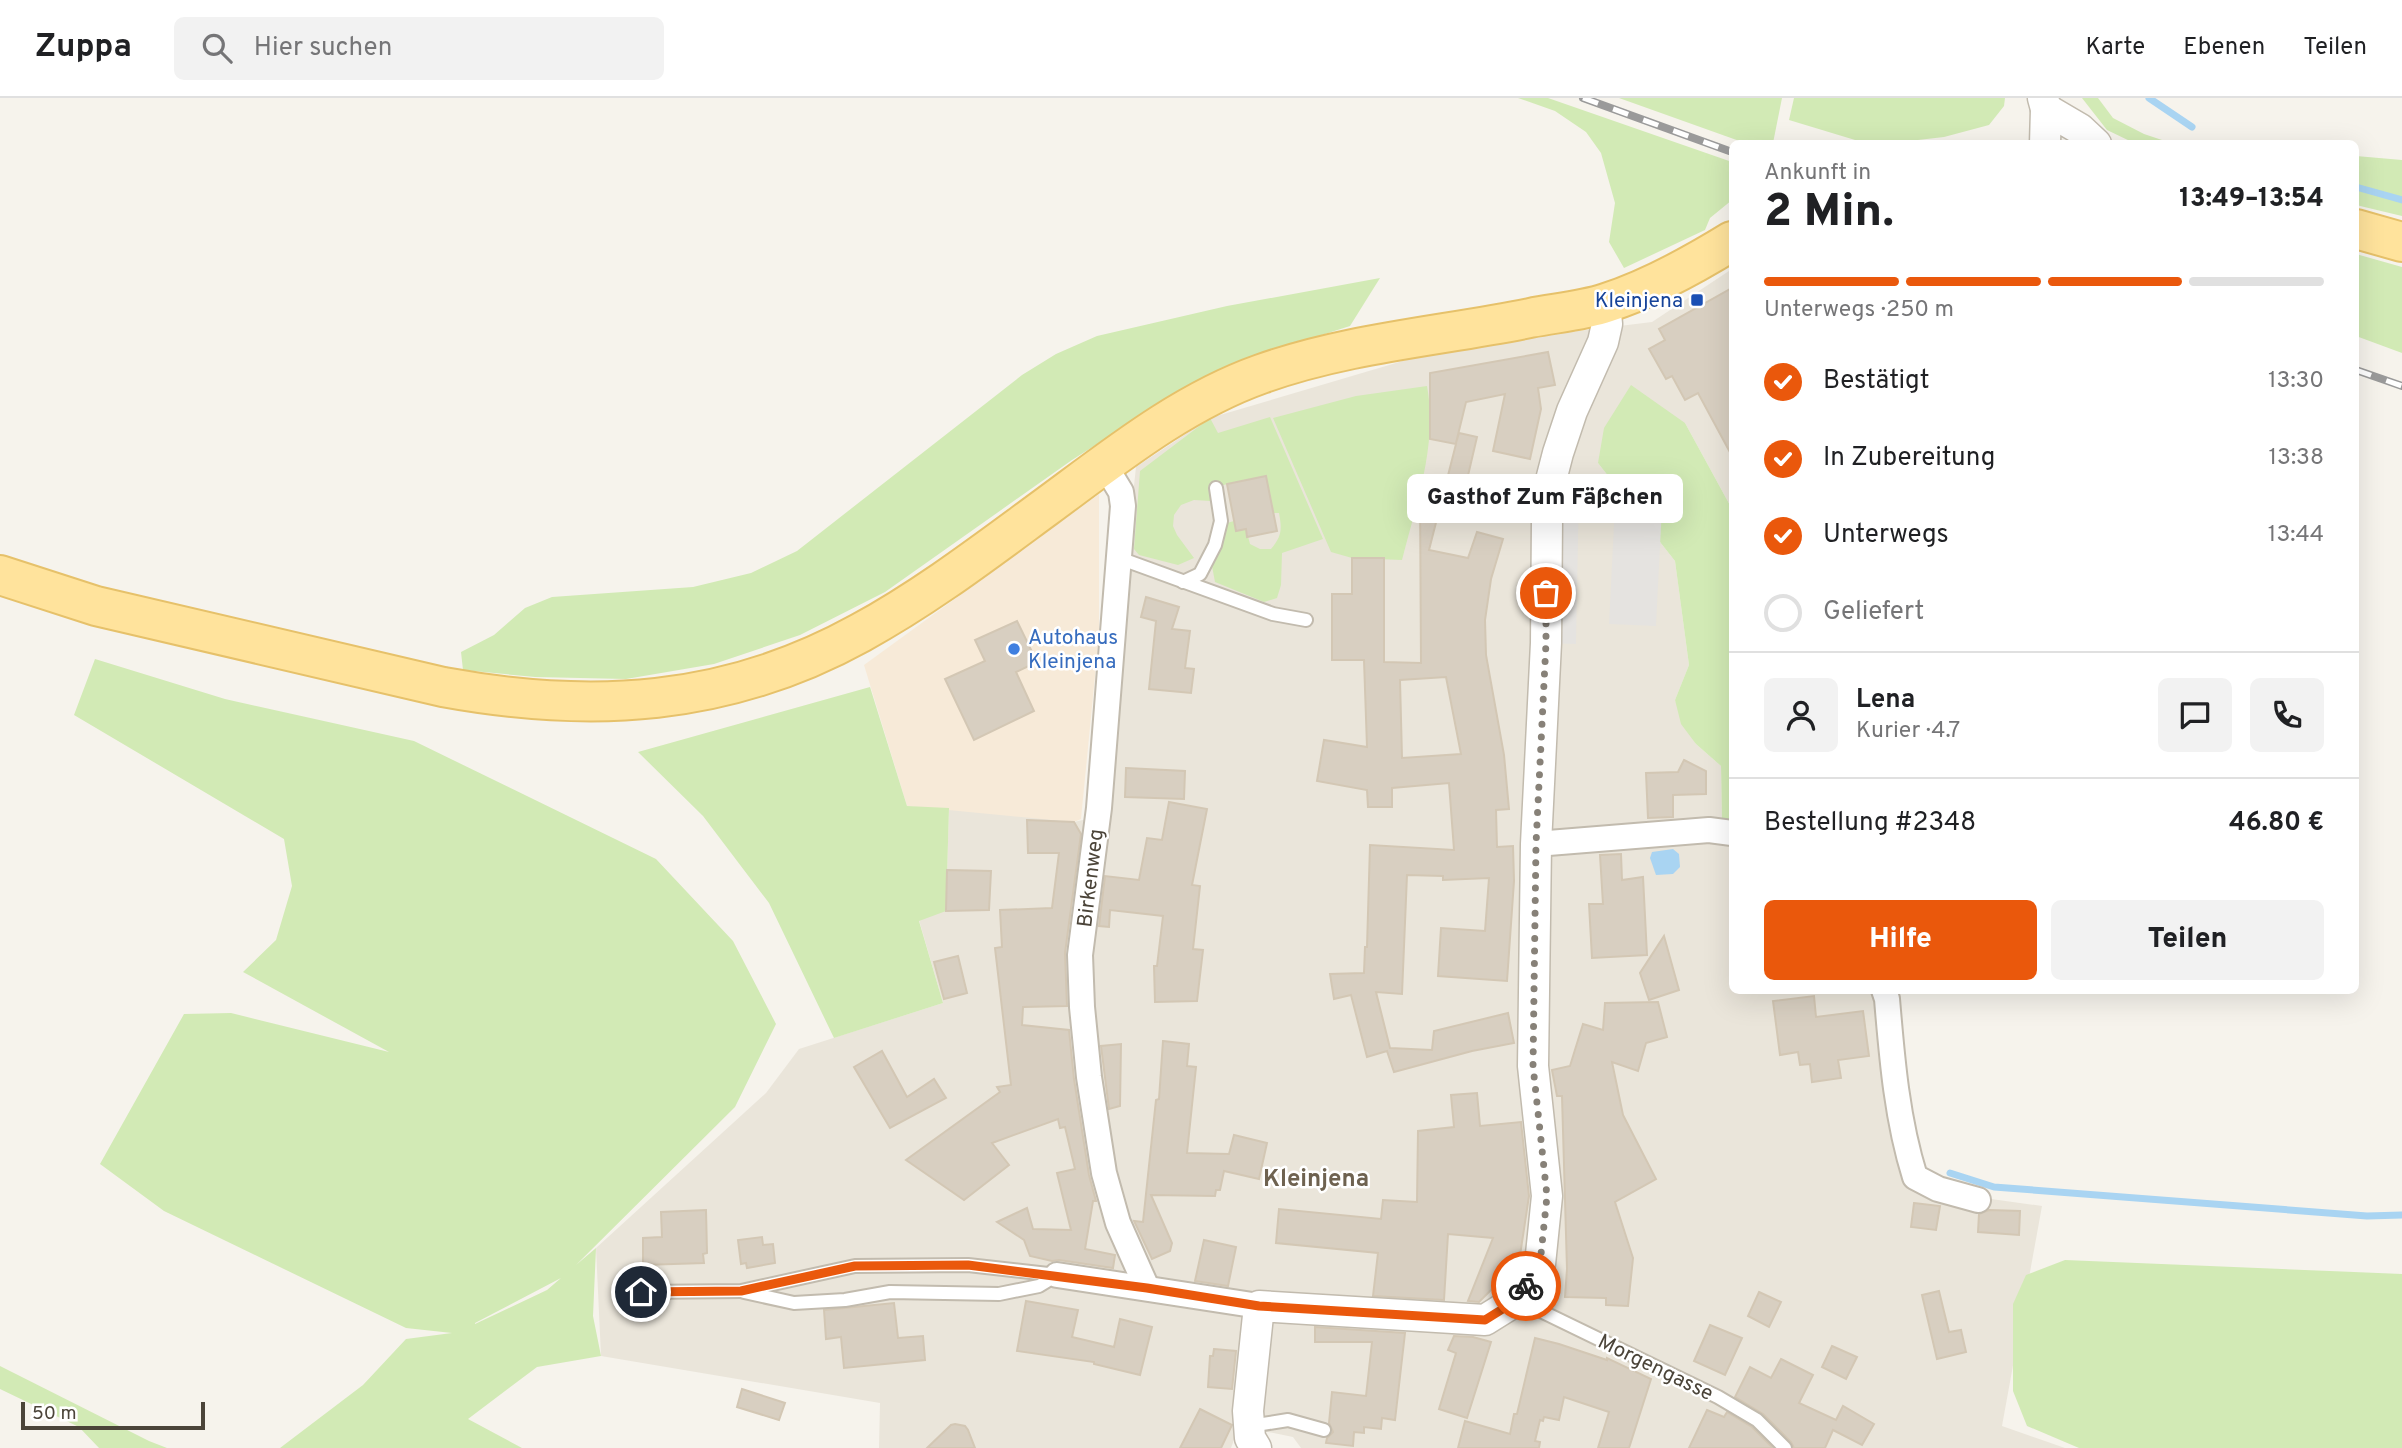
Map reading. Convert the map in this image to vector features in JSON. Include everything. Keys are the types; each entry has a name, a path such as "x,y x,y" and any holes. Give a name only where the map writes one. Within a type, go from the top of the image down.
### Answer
{"main road":[{"path":"2359,230 2402,242"},
{"path":"0,575 96,606 443,687 528,700 595,703 632,702 674,696 751,679 830,649 917,599 1104,464 1193,405 1225,388 1261,374 1334,353 1605,304 1677,273 1729,243"}],"street":[{"path":"2045,103 2045,140"},
{"path":"2045,103 2092,140"},
{"path":"1056,1275 1259,1306 1485,1320 1517,1300 1540,1264 1547,1196 1533,1066 1536,844 1546,643 1546,518 1550,484 1572,411 1603,342 1607,324 1605,304"},
{"name":"Birkenweg","path":"1104,464 1121,492 1123,506 1099,807 1080,955 1082,1007 1089,1077 1104,1173 1118,1223 1147,1288"},
{"path":"1536,844 1709,830 1729,833"},
{"path":"1885,994 1893,1071 1906,1150 1915,1177 1938,1189 1978,1200"},
{"path":"1249,1440 1248,1411 1259,1306"}],"lane":[{"path":"1183,582 1200,574 1216,545 1221,521 1216,488"},
{"path":"1119,558 1273,614 1306,620"},
{"path":"641,1292 741,1291 855,1266 968,1265 1056,1275"},
{"path":"741,1291 794,1303 845,1300 890,1292 999,1294 1039,1286 1056,1275"},
{"name":"Morgengasse","path":"1517,1300 1718,1397 1757,1420 1785,1448"},
{"path":"1249,1440 1288,1420 1324,1430"}],"shaded area":[{"path":"1729,271 1729,504 1685,423 1598,463 1675,561 1689,665 1675,700 1696,744 1721,766 1722,822 1729,835 1729,994 1883,994 1920,1189 2042,1206 2002,1426 2065,1448 1301,1448 1293,1437 1239,1426 1231,1448 879,1448 880,1403 601,1356 596,1248 766,1093 799,1049 943,1003 919,920 946,910 949,808 1074,822 1105,815 1107,738 1136,467 1210,418 1450,347 1652,322"},
{"path":"1550,484 1579,488 1576,644 1546,643"},
{"path":"1616,484 1663,487 1656,626 1609,624"},
{"path":"1099,494 1099,635 1081,819 1074,822 907,806 864,665"}],"green space":[{"path":"1518,98 1548,98 1729,161 1729,202 1710,218 1705,230 1624,268 1609,242 1615,203 1601,153 1586,132 1555,111"},
{"path":"1619,98 1782,98 1774,140 1737,140"},
{"path":"1794,98 2005,98 2004,106 1989,125 1944,137 1918,140 1855,140 1789,120"},
{"path":"2082,98 2098,98 2113,118 2162,140 2128,140 2107,130"},
{"path":"2359,156 2402,160 2402,216 2359,206"},
{"path":"2359,255 2402,267 2402,353 2359,337"},
{"path":"1380,278 1350,326 1262,354 1177,393 1072,460 885,592 800,635 714,664 626,679 535,677 463,670 461,652 494,635 525,608 552,597 693,587 751,573 797,551 1022,375 1056,354 1097,336 1227,306"},
{"path":"1631,385 1685,423 1729,504 1729,823 1722,822 1721,766 1696,744 1681,724 1675,700 1689,665 1675,561 1598,463 1604,428"},
{"path":"1427,386 1430,408 1428,452 1402,560 1352,558 1331,552 1273,418 1356,396"},
{"path":"1270,417 1323,539 1282,553 1281,585 1277,598 1264,602 1215,582 1212,566 1226,533 1227,523 1234,521 1236,531 1246,529 1250,544 1260,549 1271,549 1277,540 1281,528 1279,513 1274,513 1266,476 1209,488 1211,501 1194,500 1181,505 1174,515 1173,526 1194,558 1178,565 1139,555 1134,549 1140,471 1210,418 1218,433"},
{"path":"95,659 225,699 414,741 656,859 733,941 776,1024 735,1107 576,1265 596,1248 593,1316 601,1356 537,1367 468,1419 522,1448 280,1448 363,1385 406,1339 452,1333 406,1328 164,1211 100,1164 184,1014 231,1013 389,1052 243,972 276,940 292,886 284,839 74,715","holes":["561,1278 547,1290 475,1324"]},
{"path":"870,687 907,806 949,808 946,911 919,921 943,1003 834,1038 769,903 703,816 638,752"},
{"path":"2065,1260 2402,1274 2402,1448 2079,1448 2027,1426 2013,1391 2013,1304 2026,1275"},
{"path":"0,1366 167,1448 99,1448 79,1427 0,1389"}],"water":[{"path":"1673,849 1679,854 1680,867 1673,874 1656,875 1650,858 1652,852"}],"building":[{"path":"1729,290 1729,450 1698,393 1685,400 1672,376 1666,379 1649,349 1665,340 1659,329"},
{"path":"1548,352 1555,385 1538,388 1541,409 1530,459 1493,451 1505,394 1466,402 1456,443 1459,433 1477,437 1466,484 1481,488 1476,511 1441,503 1456,444 1430,439 1430,373"},
{"path":"1266,476 1277,531 1247,537 1246,529 1236,531 1227,484"},
{"path":"1420,493 1442,499 1429,550 1468,558 1477,532 1503,539 1491,579 1485,620 1486,655 1504,755 1509,809 1496,810 1497,847 1513,846 1514,881 1507,981 1438,976 1441,928 1485,931 1489,878 1443,880 1443,876 1407,875 1402,994 1376,992 1390,1048 1432,1050 1434,1031 1508,1013 1514,1043 1394,1072 1387,1051 1367,1057 1351,995 1334,999 1330,974 1364,973 1370,845 1454,850 1449,783 1392,788 1392,807 1368,807 1367,790 1317,781 1324,740 1367,747 1364,660 1332,660 1332,594 1352,594 1352,558 1384,558 1384,662 1421,663","holes":["1446,677 1461,754 1402,758 1400,680"]},
{"path":"1146,597 1179,607 1172,629 1190,631 1185,668 1194,669 1191,693 1149,689 1156,621 1141,617"},
{"path":"1017,621 1037,662 1016,672 1034,711 974,740 945,679 985,661 975,640"},
{"path":"1684,760 1706,771 1706,794 1673,795 1673,817 1648,818 1646,773 1678,772"},
{"path":"1126,768 1185,771 1184,799 1125,797"},
{"path":"1169,802 1207,809 1192,885 1200,886 1193,949 1203,950 1197,1001 1155,1002 1154,966 1157,966 1163,916 1110,910 1109,927 1099,926 1105,876 1139,880 1147,838 1162,840"},
{"path":"1027,820 1074,822 1081,834 1065,953 1067,1006 1023,1007 1022,1025 1069,1030 1089,1175 1096,1201 1093,1201 1085,1249 1115,1255 1113,1268 1030,1256 1024,1240 997,1222 1027,1208 1033,1229 1071,1230 1057,1173 1075,1169 1065,1127 1060,1128 1058,1119 992,1143 1009,1165 964,1200 906,1160 1000,1092 997,1087 1011,1085 995,948 1002,947 1000,910 1052,908 1059,853 1028,853"},
{"path":"1621,854 1622,880 1643,877 1647,955 1592,958 1589,904 1603,904 1600,855"},
{"path":"947,870 991,871 989,910 946,911"},
{"path":"1664,936 1679,990 1649,1000 1640,973"},
{"path":"958,956 967,993 944,999 934,962"},
{"path":"1814,996 1816,1017 1863,1011 1869,1056 1838,1060 1841,1078 1812,1082 1810,1064 1800,1065 1798,1052 1780,1055 1773,1001"},
{"path":"1658,1002 1667,1037 1646,1043 1638,1071 1612,1062 1623,1115 1656,1179 1615,1202 1633,1258 1628,1306 1606,1305 1606,1298 1565,1297 1567,1269 1562,1096 1557,1096 1552,1070 1570,1066 1583,1024 1603,1030 1605,1003"},
{"path":"1163,1041 1189,1044 1187,1066 1196,1067 1187,1153 1229,1154 1234,1135 1267,1143 1259,1179 1224,1171 1220,1190 1216,1190 1215,1196 1151,1195 1172,1243 1170,1251 1152,1259 1134,1221 1143,1222 1156,1100 1159,1099"},
{"path":"1121,1044 1120,1106 1109,1109 1101,1046"},
{"path":"882,1051 907,1097 934,1079 946,1098 890,1128 854,1067"},
{"path":"1477,1093 1480,1126 1521,1122 1529,1196 1519,1262 1479,1302 1468,1301 1493,1238 1448,1234 1444,1300 1373,1296 1378,1253 1276,1243 1279,1209 1381,1219 1383,1200 1417,1202 1418,1131 1454,1127 1451,1095"},
{"path":"1914,1203 1940,1206 1936,1230 1911,1227"},
{"path":"706,1210 707,1253 703,1254 704,1263 643,1265 643,1238 662,1237 661,1212"},
{"path":"1989,1210 2020,1211 2019,1235 1978,1232 1979,1214"},
{"path":"762,1237 763,1245 773,1244 775,1263 747,1268 746,1263 741,1264 738,1240"},
{"path":"1204,1240 1236,1247 1228,1286 1195,1281"},
{"path":"1939,1291 1949,1332 1961,1330 1966,1352 1937,1359 1922,1295"},
{"path":"1759,1292 1781,1302 1769,1327 1748,1316"},
{"path":"1026,1301 1078,1310 1072,1337 1114,1347 1120,1319 1152,1327 1140,1375 1094,1362 1017,1351"},
{"path":"894,1303 898,1338 923,1336 925,1360 844,1368 841,1337 826,1339 824,1310"},
{"path":"1710,1325 1742,1338 1725,1375 1694,1361"},
{"path":"1315,1327 1405,1333 1395,1420 1382,1418 1381,1429 1364,1427 1364,1433 1354,1432 1353,1446 1326,1443 1333,1432 1329,1423 1332,1392 1366,1396 1372,1342 1315,1342"},
{"path":"1454,1336 1491,1342 1467,1418 1439,1409 1456,1353 1448,1350"},
{"path":"1535,1338 1607,1358 1651,1379 1629,1448 1598,1448 1609,1412 1564,1397 1559,1420 1544,1417 1543,1421 1540,1420 1535,1441 1540,1442 1539,1448 1458,1448 1465,1421 1510,1434"},
{"path":"1832,1346 1857,1357 1846,1379 1822,1367"},
{"path":"1214,1349 1236,1351 1232,1389 1208,1387 1210,1356 1213,1356"},
{"path":"1781,1359 1813,1375 1799,1403 1836,1420 1843,1406 1874,1424 1862,1445 1833,1430 1825,1448 1794,1448 1763,1414 1735,1397 1750,1367 1771,1378"},
{"path":"742,1389 785,1403 779,1420 737,1407"},
{"path":"1200,1409 1232,1425 1221,1448 1180,1448"},
{"path":"1707,1410 1724,1417 1727,1412 1752,1427 1773,1448 1689,1448"},
{"path":"951,1425 965,1426 975,1448 927,1448"}],"waterway":[{"path":"2149,98 2192,127"},
{"path":"2359,188 2402,200"},
{"path":"1950,1173 1994,1187 2367,1216 2402,1215"}],"railway":[{"path":"1583,98 1729,151"},
{"path":"2359,371 2402,386"}],"way so far":[{"path":"1526,1286 1540,1264 1547,1196 1533,1066 1536,844 1546,593"}],"place":[{"name":"Kleinjena","path":"1697,300"},
{"name":"Gasthof Zum Fäßchen","path":"1546,593"},
{"name":"Autohaus Kleinjena","path":"1014,649"}],"district":[{"name":"Kleinjena","path":"1316,1178"}],"route":[{"path":"641,1292 741,1291 855,1266 968,1265 1056,1275 1259,1306 1485,1320 1517,1300 1526,1286"}]}
